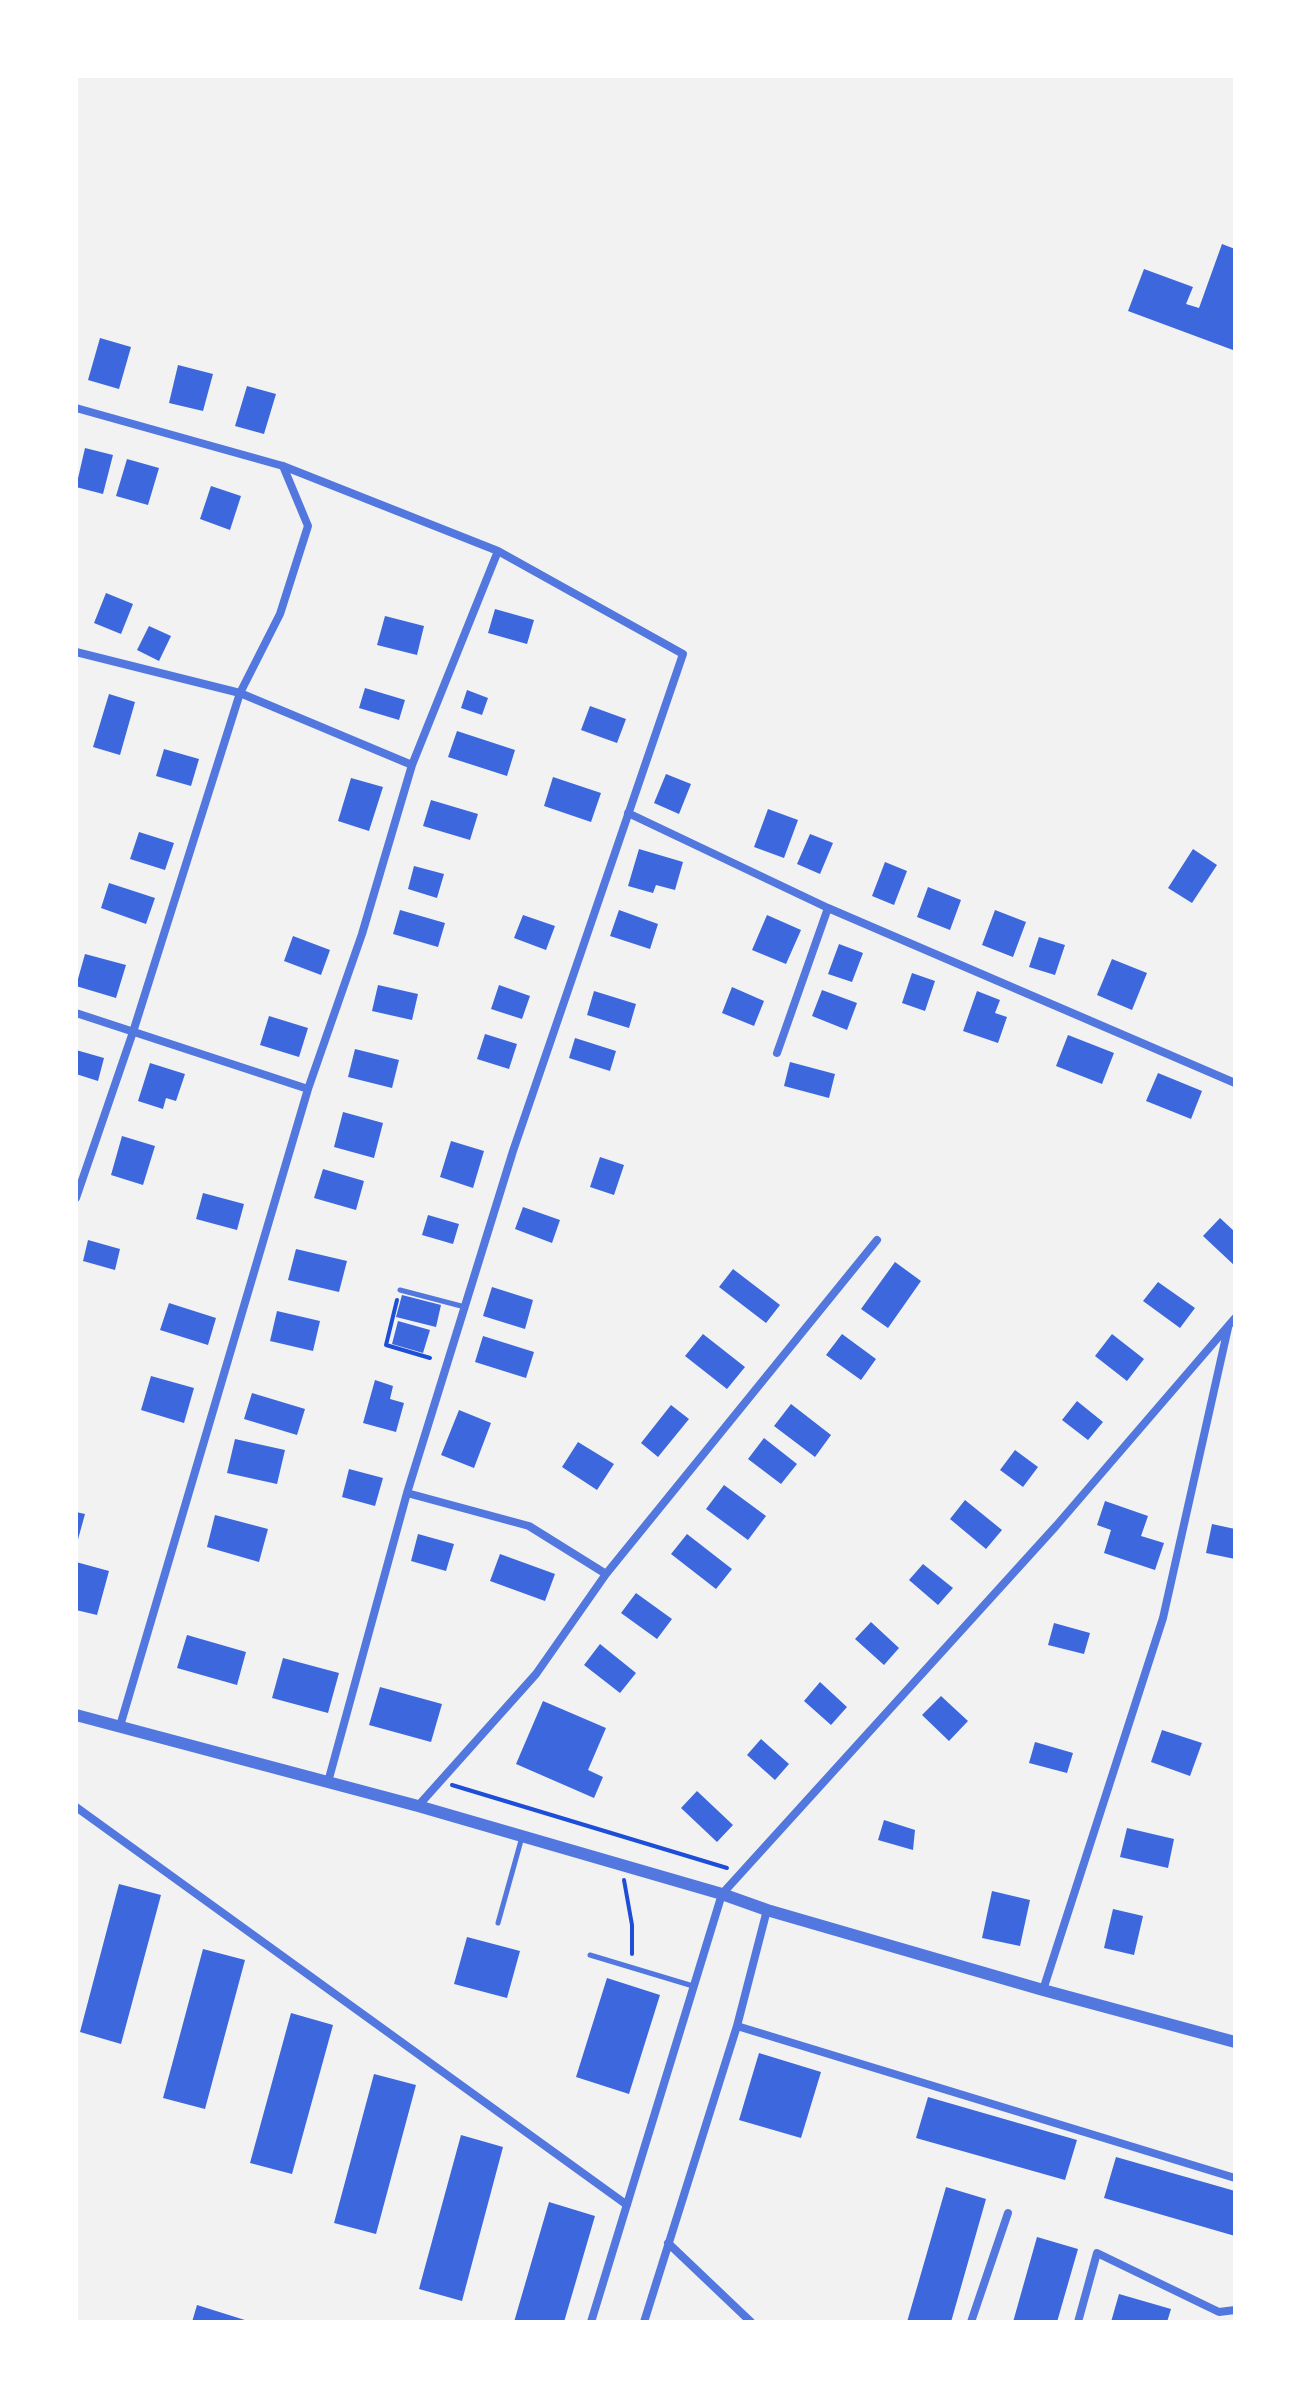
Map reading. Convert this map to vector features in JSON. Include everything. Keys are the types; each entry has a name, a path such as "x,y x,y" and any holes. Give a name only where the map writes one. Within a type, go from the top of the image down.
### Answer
{"street":[{"path":"76,408 283,466 498,551 683,654 513,1151 407,1493 328,1782"},
{"path":"76,1198 133,1032 240,693 280,614 308,526 283,466"},
{"path":"120,1726 308,1089 362,934 412,765 498,551"},
{"path":"76,652 240,693 412,765"},
{"path":"628,813 828,908 1235,1083"},
{"path":"777,1053 828,908"},
{"path":"76,1013 308,1089"},
{"path":"418,1806 536,1674 606,1574 877,1240"},
{"path":"591,2322 722,1894 1056,1526 1235,1318"},
{"path":"1043,1990 1163,1618 1228,1326"},
{"path":"407,1493 529,1526 606,1574"},
{"path":"76,1715 418,1806 1043,1990 1235,2042"},
{"path":"76,1807 627,2205"},
{"path":"644,2322 737,2026 767,1910"},
{"path":"737,2026 1235,2178"},
{"path":"971,2322 1008,2213"},
{"path":"668,2243 751,2322"},
{"path":"1078,2322 1097,2253 1219,2312 1235,2310"},
{"path":"1216,2322 1219,2312"}],"lane":[{"path":"400,1290 465,1307"},
{"path":"498,1923 522,1836"},
{"path":"590,1955 693,1986"}],"path":[{"path":"400,1290 386,1345 430,1358"},
{"path":"440,1781 741,1872"},
{"path":"622,1865 632,1925 632,1968"}],"building":[{"path":"1222,244 1235,249 1233,350 1128,311 1144,269 1193,287 1186,304 1199,308"},
{"path":"100,338 131,347 119,389 88,380"},
{"path":"178,365 213,374 203,411 169,403"},
{"path":"247,386 276,394 264,434 235,426"},
{"path":"85,448 113,455 103,494 76,487"},
{"path":"127,459 159,468 148,505 116,496"},
{"path":"211,486 241,496 230,530 200,519"},
{"path":"106,593 133,604 121,634 94,623"},
{"path":"495,609 534,620 527,644 488,633"},
{"path":"385,616 424,626 417,655 377,645"},
{"path":"149,626 171,636 159,661 137,650"},
{"path":"365,688 405,700 399,720 359,708"},
{"path":"467,690 488,698 482,715 461,708"},
{"path":"109,694 135,702 120,755 93,747"},
{"path":"590,706 626,719 617,743 581,730"},
{"path":"457,731 515,750 507,776 448,757"},
{"path":"164,749 199,759 191,786 156,776"},
{"path":"666,774 691,784 679,814 654,803"},
{"path":"553,777 601,793 591,822 544,806"},
{"path":"351,778 383,787 369,831 338,821"},
{"path":"431,800 478,814 470,840 423,826"},
{"path":"768,809 798,820 784,858 754,847"},
{"path":"139,832 174,843 165,870 130,859"},
{"path":"810,834 833,843 820,874 797,864"},
{"path":"639,849 683,862 675,890 656,885 653,893 628,886"},
{"path":"1193,849 1217,865 1192,903 1168,888"},
{"path":"885,862 907,871 894,905 872,896"},
{"path":"414,866 444,874 437,898 408,889"},
{"path":"109,883 155,898 146,924 101,908"},
{"path":"928,887 961,900 950,930 917,917"},
{"path":"400,910 445,923 438,947 393,934"},
{"path":"619,910 658,924 650,949 610,936"},
{"path":"995,910 1026,922 1013,957 982,945"},
{"path":"523,915 555,926 546,950 514,938"},
{"path":"767,915 801,930 786,964 752,950"},
{"path":"293,936 330,950 321,975 284,961"},
{"path":"1039,937 1065,945 1055,975 1029,967"},
{"path":"839,944 863,953 852,982 828,974"},
{"path":"85,954 126,965 116,998 76,986"},
{"path":"1112,959 1147,973 1132,1010 1097,995"},
{"path":"912,973 935,981 925,1011 902,1003"},
{"path":"378,985 418,994 412,1020 372,1011"},
{"path":"499,985 530,996 522,1019 491,1009"},
{"path":"732,987 764,1001 754,1026 722,1013"},
{"path":"822,990 857,1003 847,1030 812,1016"},
{"path":"594,991 636,1004 629,1028 587,1015"},
{"path":"977,991 1000,1000 995,1013 1007,1017 998,1043 963,1031"},
{"path":"269,1016 308,1028 299,1057 260,1045"},
{"path":"485,1034 517,1044 509,1069 477,1059"},
{"path":"1068,1035 1114,1053 1102,1084 1056,1066"},
{"path":"575,1038 616,1051 610,1071 569,1058"},
{"path":"355,1049 399,1060 392,1088 348,1077"},
{"path":"76,1050 104,1058 98,1081 76,1074"},
{"path":"790,1062 835,1074 829,1098 784,1086"},
{"path":"150,1063 185,1074 176,1101 166,1098 163,1109 138,1101"},
{"path":"1158,1073 1202,1091 1191,1119 1146,1101"},
{"path":"343,1112 383,1123 374,1158 334,1147"},
{"path":"122,1136 155,1146 143,1185 111,1175"},
{"path":"451,1141 484,1151 473,1188 440,1177"},
{"path":"600,1157 624,1165 614,1195 590,1187"},
{"path":"323,1169 364,1181 356,1210 314,1198"},
{"path":"203,1193 244,1204 237,1230 196,1219"},
{"path":"523,1207 560,1220 552,1243 515,1229"},
{"path":"428,1215 459,1224 453,1244 422,1235"},
{"path":"1220,1218 1235,1232 1235,1266 1203,1236"},
{"path":"88,1240 120,1249 115,1270 83,1261"},
{"path":"296,1249 347,1261 339,1292 288,1280"},
{"path":"895,1262 921,1281 888,1328 861,1309"},
{"path":"733,1269 780,1305 766,1323 719,1287"},
{"path":"1158,1282 1195,1308 1180,1328 1143,1301"},
{"path":"492,1287 533,1300 525,1329 483,1316"},
{"path":"402,1295 441,1305 436,1327 396,1317"},
{"path":"169,1303 216,1318 208,1345 160,1330"},
{"path":"277,1311 320,1321 313,1351 270,1341"},
{"path":"398,1321 430,1330 423,1353 392,1344"},
{"path":"703,1334 745,1367 727,1389 685,1356"},
{"path":"842,1334 876,1359 861,1380 826,1355"},
{"path":"1112,1334 1144,1359 1127,1381 1095,1356"},
{"path":"483,1336 534,1352 526,1378 475,1362"},
{"path":"151,1376 194,1388 184,1423 141,1410"},
{"path":"375,1380 393,1386 390,1399 404,1403 396,1432 363,1423"},
{"path":"252,1393 305,1409 297,1435 244,1419"},
{"path":"1077,1401 1103,1422 1088,1440 1062,1420"},
{"path":"791,1404 831,1435 815,1457 774,1426"},
{"path":"671,1405 689,1419 658,1457 641,1443"},
{"path":"459,1410 491,1423 474,1468 441,1455"},
{"path":"764,1438 797,1464 781,1484 748,1459"},
{"path":"235,1439 285,1450 277,1484 227,1473"},
{"path":"578,1442 614,1464 597,1490 562,1467"},
{"path":"1015,1450 1038,1467 1023,1487 1000,1470"},
{"path":"349,1469 383,1478 375,1506 342,1497"},
{"path":"724,1485 766,1516 748,1540 706,1509"},
{"path":"965,1500 1002,1530 986,1549 950,1519"},
{"path":"1105,1501 1148,1516 1141,1536 1164,1543 1155,1570 1104,1553 1111,1530 1097,1525"},
{"path":"76,1512 85,1514 77,1543 76,1543"},
{"path":"215,1515 268,1529 259,1562 207,1547"},
{"path":"1212,1524 1235,1529 1235,1559 1206,1553"},
{"path":"418,1534 454,1544 446,1571 411,1561"},
{"path":"687,1534 732,1569 716,1589 671,1554"},
{"path":"500,1554 555,1574 545,1601 490,1581"},
{"path":"76,1562 109,1571 97,1615 76,1610"},
{"path":"923,1564 953,1588 938,1605 909,1580"},
{"path":"636,1593 672,1619 657,1639 621,1613"},
{"path":"871,1622 899,1648 884,1665 855,1639"},
{"path":"1054,1623 1090,1633 1084,1654 1048,1645"},
{"path":"187,1635 246,1652 237,1685 177,1668"},
{"path":"600,1644 636,1673 620,1693 584,1665"},
{"path":"283,1658 339,1673 328,1713 272,1698"},
{"path":"820,1682 847,1707 831,1725 804,1701"},
{"path":"380,1687 442,1704 431,1742 369,1725"},
{"path":"941,1696 968,1721 949,1741 922,1715"},
{"path":"543,1701 606,1728 588,1770 603,1777 594,1798 516,1764"},
{"path":"1162,1730 1202,1743 1190,1776 1151,1762"},
{"path":"761,1739 789,1764 775,1780 747,1755"},
{"path":"1035,1742 1073,1753 1067,1773 1029,1763"},
{"path":"697,1791 733,1825 717,1842 681,1808"},
{"path":"884,1820 915,1830 913,1850 878,1840"},
{"path":"1127,1828 1174,1839 1168,1868 1120,1857"},
{"path":"119,1884 161,1895 121,2044 80,2032"},
{"path":"992,1891 1030,1900 1020,1946 982,1938"},
{"path":"1113,1909 1143,1916 1134,1955 1104,1948"},
{"path":"467,1937 520,1951 507,1998 454,1984"},
{"path":"203,1949 245,1960 205,2109 163,2098"},
{"path":"607,1978 660,1995 629,2094 576,2077"},
{"path":"291,2013 333,2025 292,2174 250,2163"},
{"path":"759,2053 821,2072 801,2138 739,2120"},
{"path":"374,2074 416,2085 376,2234 334,2223"},
{"path":"928,2097 1077,2140 1065,2180 916,2138"},
{"path":"461,2135 503,2147 462,2301 419,2289"},
{"path":"1116,2157 1235,2191 1235,2236 1104,2198"},
{"path":"946,2187 986,2199 951,2322 907,2322"},
{"path":"549,2202 595,2216 564,2322 514,2322"},
{"path":"1037,2237 1078,2249 1057,2322 1013,2322"},
{"path":"1119,2294 1171,2309 1167,2322 1111,2322"},
{"path":"197,2305 248,2321 248,2322 192,2322"}]}
